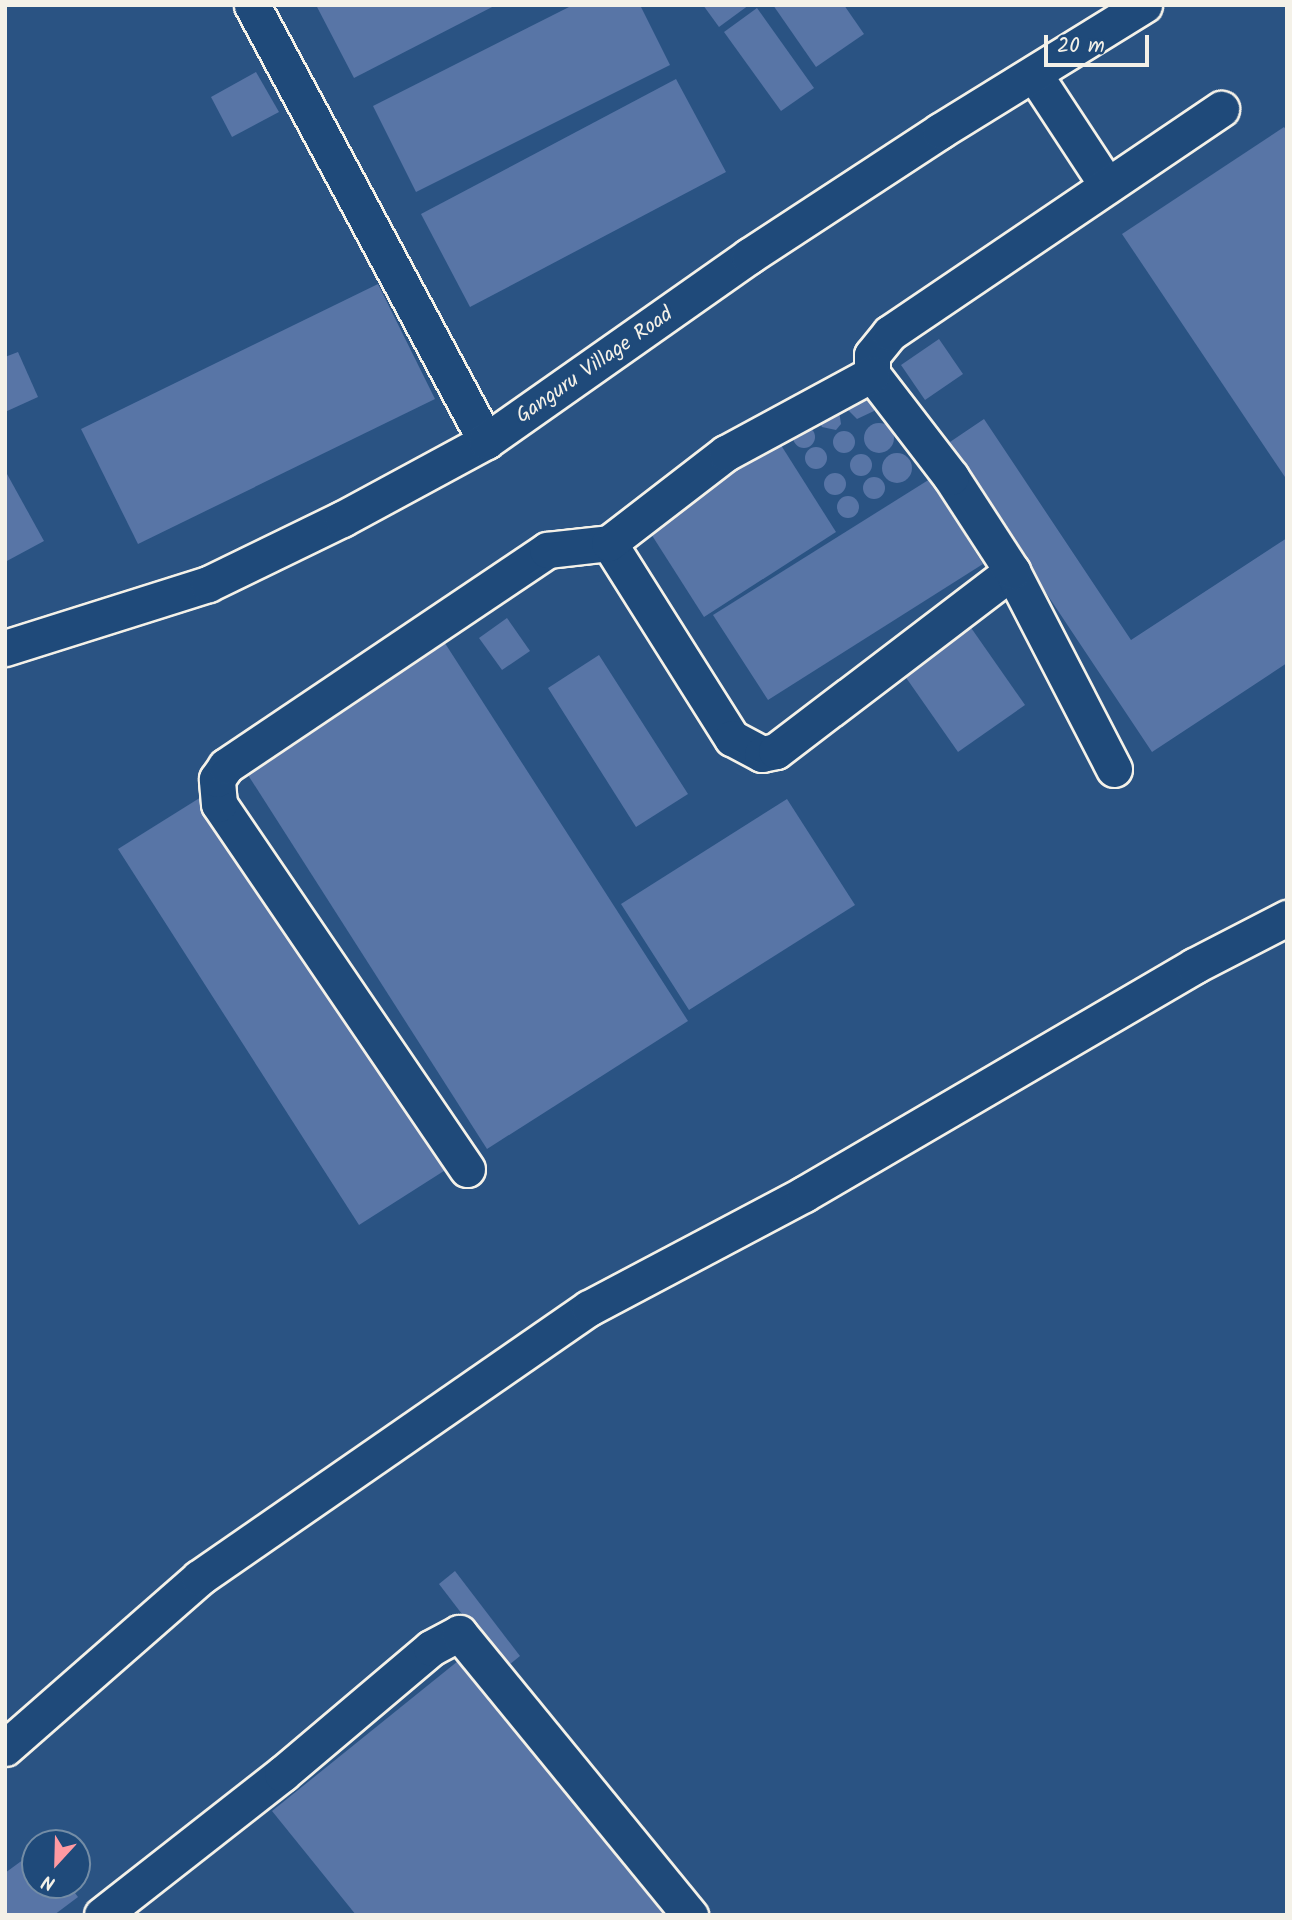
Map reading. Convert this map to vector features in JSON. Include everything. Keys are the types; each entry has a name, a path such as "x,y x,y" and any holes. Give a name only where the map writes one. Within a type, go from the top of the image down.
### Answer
{"street":[{"path":"253,5 486,441"},
{"name":"Ganguru Village Road","path":"5,648 208,584 342,519 486,441 748,256 1144,5"},
{"path":"1034,74 1107,185"},
{"path":"1114,769 1012,571 951,477 872,374 872,355 890,333 1221,109"},
{"path":"467,1169 219,804 217,779 226,766 548,550 609,543 726,453 872,374"},
{"path":"609,543 732,738 762,754 776,751 1012,571"},
{"path":"5,1748 199,1578 589,1308 804,1194 1194,966 1287,918"},
{"path":"102,1915 282,1774 431,1648 459,1633 690,1915"}],"building":[{"path":"316,5 496,5 354,78"},
{"path":"573,5 640,5 670,65 416,192 373,106"},
{"path":"703,5 749,5 719,27"},
{"path":"773,5 844,5 864,34 816,67"},
{"path":"757,8 814,88 781,111 724,32"},
{"path":"256,72 279,112 232,137 211,97"},
{"path":"676,79 726,172 470,307 421,214"},
{"path":"1284,127 1287,131 1287,480 1122,234"},
{"path":"378,284 435,399 138,544 81,429"},
{"path":"939,339 963,374 925,400 901,365"},
{"path":"18,352 38,397 5,412 5,357"},
{"path":"862,388 875,402 874,411 857,419 844,406"},
{"path":"839,411 841,424 836,430 822,427 819,421"},
{"path":"984,419 1131,640 1287,538 1287,663 1152,752 947,444"},
{"path":"879,423 890,427 894,438 890,449 879,453 868,449 864,438 868,427"},
{"path":"804,426 814,433 815,437 808,447 804,448 794,441 793,437 800,427"},
{"path":"844,431 852,434 855,442 852,450 844,453 836,450 833,442 836,434"},
{"path":"779,442 836,532 704,617 646,526"},
{"path":"812,447 820,447 827,454 827,462 820,469 812,469 805,462 805,454"},
{"path":"897,453 908,457 912,468 908,479 897,483 886,479 882,468 886,457"},
{"path":"861,454 869,457 872,465 869,473 861,476 853,473 850,465 853,457"},
{"path":"835,473 843,476 846,484 843,492 835,495 827,492 824,484 827,476"},
{"path":"7,474 44,541 5,562 5,476"},
{"path":"874,477 882,480 885,488 882,496 874,499 866,496 863,488 866,480"},
{"path":"930,479 983,564 768,700 713,615"},
{"path":"848,496 856,499 859,507 856,515 848,518 840,515 837,507 840,499"},
{"path":"507,618 530,651 502,670 479,638"},
{"path":"967,622 1025,705 958,752 900,669"},
{"path":"441,637 688,1021 487,1149 241,764"},
{"path":"599,655 688,794 636,827 548,688"},
{"path":"206,794 447,1169 359,1225 118,849"},
{"path":"787,799 855,905 689,1010 621,904"},
{"path":"455,1571 520,1656 504,1669 439,1584"},
{"path":"458,1661 664,1915 356,1915 272,1811"},
{"path":"21,1861 21,1899 75,1899 54,1915 5,1915 5,1873"}]}
